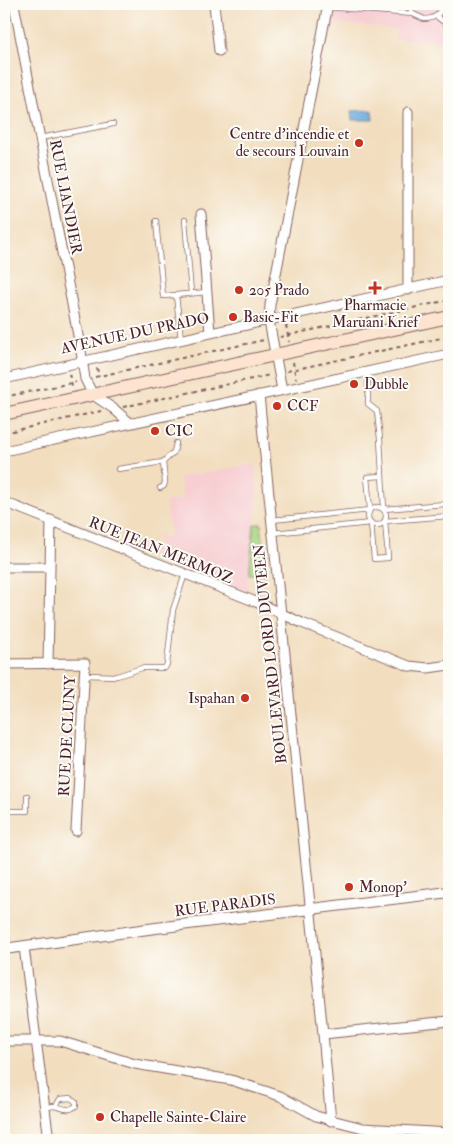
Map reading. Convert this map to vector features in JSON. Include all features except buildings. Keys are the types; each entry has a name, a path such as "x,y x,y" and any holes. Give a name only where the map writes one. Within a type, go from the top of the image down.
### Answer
{"main road":[{"path":"4,414 449,317"}],"street":[{"name":"RUE LIANDIER","path":"14,4 83,360 85,380 93,394"},
{"path":"214,4 219,51"},
{"path":"282,390 269,321 270,305 328,5"},
{"path":"408,112 408,290"},
{"path":"201,214 210,333"},
{"name":"AVENUE DU PRADO","path":"4,379 449,280"},
{"path":"4,450 130,423 170,417 259,395 449,354"},
{"path":"93,394 114,408 130,423"},
{"name":"BOULEVARD LORD DUVEEN","path":"259,395 331,1121"},
{"name":"RUE JEAN MERMOZ","path":"4,502 409,666 428,668 449,665"},
{"path":"48,664 51,520"},
{"path":"4,567 50,567"},
{"name":"RUE DE CLUNY","path":"4,664 85,663 76,831"},
{"name":"RUE PARADIS","path":"4,949 148,929 449,892"},
{"path":"24,946 49,1140"},
{"path":"323,1034 449,1021"},
{"path":"4,1041 60,1041 135,1064 231,1080 280,1096 316,1116 363,1128 449,1133"}],"lane":[{"path":"408,4 413,14"},
{"path":"328,5 413,14 424,20 436,16 441,12 444,4"},
{"path":"436,16 449,26"},
{"path":"40,138 113,124"},
{"path":"185,220 192,294"},
{"path":"156,221 163,296 207,292"},
{"path":"176,295 181,340"},
{"path":"368,372 368,404 377,411 382,476 384,509 387,515 385,521 388,558 374,560 371,523 368,518 370,509 367,477 382,476"},
{"path":"118,469 163,462 174,452 176,443"},
{"path":"160,488 164,486 165,482 163,462"},
{"path":"270,520 370,509 376,506 384,509 446,504 449,502"},
{"path":"272,533 371,523 377,525 385,521 449,516"},
{"path":"84,675 117,676 142,668 165,668 173,610 185,574"},
{"path":"4,811 27,811 27,796"},
{"path":"45,1108 56,1106"},
{"path":"376,1140 378,1129"}],"path":[{"path":"4,397 449,300"},
{"path":"4,433 449,337"}],"shaded area":[{"path":"336,4 449,4 449,88 444,41 395,39 396,29 332,23"},
{"path":"255,464 258,492 247,593 148,552 160,550 157,536 161,535 162,539 171,536 165,502 183,499 179,477"}],"green space":[{"path":"261,523 266,574 249,574 254,525"}],"water":[{"path":"372,110 373,120 352,120 351,111"}],"place":[{"name":"Centre d'incendie et de secours Louvain","path":"359,143"},
{"name":"Pharmacie Maruani Krief","path":"375,288"},
{"name":"205 Prado","path":"239,290"},
{"name":"Basic-Fit","path":"233,317"},
{"name":"Dubble","path":"354,384"},
{"name":"CCF","path":"277,406"},
{"name":"CIC","path":"155,431"},
{"name":"Ispahan","path":"245,698"},
{"name":"Monop'","path":"349,887"},
{"name":"Chapelle Sainte-Claire","path":"100,1117"}]}
